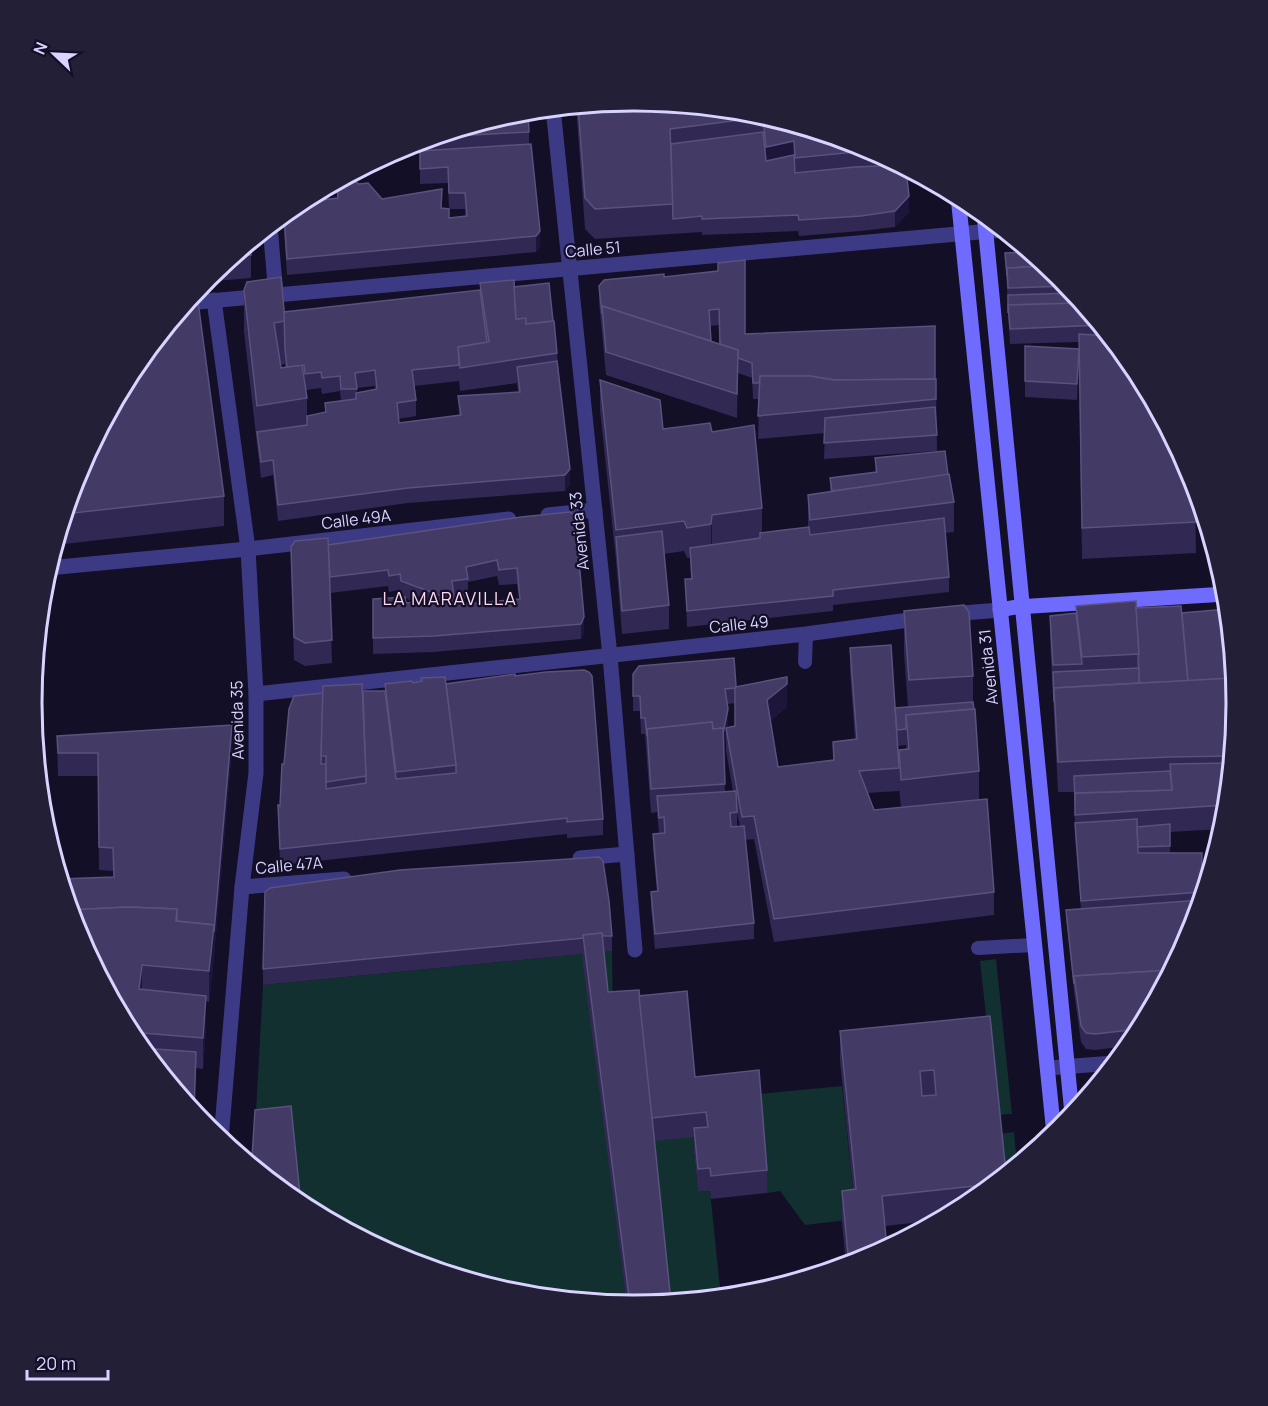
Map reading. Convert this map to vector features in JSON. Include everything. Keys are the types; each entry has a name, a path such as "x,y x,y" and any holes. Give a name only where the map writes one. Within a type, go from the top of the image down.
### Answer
{"main road":[{"name":"Avenida 31","path":"959,209 1053,1122"},
{"path":"986,227 1071,1102"},
{"name":"Calle 49","path":"1000,610 1216,595"}],"street":[{"name":"Avenida 33","path":"554,116 610,656 635,950"},
{"name":"Calle 51","path":"199,302 991,231"},
{"path":"271,236 276,295"},
{"name":"Avenida 35","path":"214,300 248,549 256,694 256,773 242,887 222,1128"},
{"name":"Calle 49A","path":"58,567 248,549 595,510"},
{"name":"Calle 49","path":"256,694 806,634 1000,610"},
{"path":"569,859 627,854"},
{"name":"Calle 47A","path":"242,887 359,877"},
{"path":"1048,1068 1103,1064"}],"lane":[{"path":"805,662 806,634"},
{"path":"978,948 1034,945"}],"green space":[{"path":"612,951 613,1021 706,1136 694,1152 698,1192 710,1191 720,1289 673,1294 634,1295 595,1294 519,1284 444,1264 407,1250 338,1216 305,1195 254,1156 263,985"},
{"path":"996,959 1012,1114 997,1115 980,961"},
{"path":"842,1086 856,1219 805,1225 780,1191 767,1193 759,1094"},
{"path":"1014,1132 1016,1155 1002,1166 999,1134"}],"building":[{"path":"673,112 738,120 670,129 673,204 595,209 585,198 579,114"},
{"path":"528,121 529,132 467,135"},
{"path":"764,126 824,142 851,152 795,158 794,141 766,147"},
{"path":"763,132 766,161 794,155 795,173 882,166 907,178 909,196 895,211 861,216 799,220 798,215 702,219 702,216 673,219 671,144"},
{"path":"531,144 540,231 536,236 287,259 285,225 322,200 338,198 338,190 355,181 359,184 368,183 382,199 442,189 441,208 449,209 449,218 467,216 465,193 449,193 448,167 420,169 420,151"},
{"path":"1005,253 1017,253 1034,267 1007,268 1007,276"},
{"path":"745,260 745,334 935,326 935,379 834,380 810,376 760,376 759,383 753,383 752,363 738,358 738,350 720,344 719,309 709,310 711,341 602,306 602,314 599,286 604,280 718,271 718,263"},
{"path":"1034,267 1055,286 1008,288 1007,268"},
{"path":"281,277 285,321 274,323 281,368 302,365 307,398 257,406 244,290 247,282"},
{"path":"514,280 516,319 526,318 526,324 554,321 557,353 460,368 458,347 489,342 480,283"},
{"path":"549,283 553,321 526,324 526,318 516,319 514,287"},
{"path":"480,290 487,342 458,347 459,365 412,370 416,400 397,403 399,423 461,415 458,396 520,392 517,367 557,361 570,469 565,475 408,488 278,505 273,460 261,462 257,432 307,425 307,416 326,412 325,403 356,399 356,393 377,389 375,370 355,373 357,389 341,389 340,376 322,378 321,372 305,374 304,365 287,367 284,312"},
{"path":"1061,293 1070,303 1008,305 1008,295"},
{"path":"198,303 224,496 73,513 87,476 121,407 164,343"},
{"path":"1070,303 1089,325 1010,329 1008,305"},
{"path":"602,306 738,350 737,394 606,352"},
{"path":"1079,334 1098,335 1147,407 1181,476 1195,513 1196,522 1082,528"},
{"path":"1025,346 1079,349 1077,384 1025,381"},
{"path":"760,376 810,376 834,380 936,379 936,399 758,416"},
{"path":"600,380 660,400 663,429 710,423 712,432 754,425 762,508 712,515 711,524 687,528 684,521 616,530"},
{"path":"935,407 937,435 824,443 825,418"},
{"path":"945,451 948,475 832,491 830,478 877,472 875,458"},
{"path":"949,474 954,502 810,520 808,495"},
{"path":"570,512 575,516 584,617 581,624 434,636 373,638 373,599 405,597 406,603 447,598 401,581 400,574 389,576 388,570 330,577 328,545","holes":["497,560 499,570 517,568 520,599 464,604 464,595 454,597 452,581 468,579 466,567"]},
{"path":"944,518 949,577 833,590 833,596 687,611 685,579 692,579 690,548 760,538 760,533 809,527 810,535"},
{"path":"662,531 669,605 622,611 616,537"},
{"path":"328,538 332,640 305,643 294,637 291,547 295,541"},
{"path":"1136,601 1139,654 1082,657 1076,606"},
{"path":"964,605 969,612 973,676 909,680 904,611"},
{"path":"1181,606 1188,681 1139,683 1136,608"},
{"path":"1218,610 1225,678 1188,681 1182,613"},
{"path":"1076,613 1082,664 1053,665 1050,616"},
{"path":"891,645 899,768 859,771 874,810 987,799 994,892 774,919 754,816 742,817 726,728 735,726 735,687 787,677 787,684 767,700 778,767 834,760 833,742 857,739 850,648"},
{"path":"734,658 736,686 725,689 728,709 723,734 723,728 713,729 712,722 647,729 647,736 645,718 641,718 640,696 633,696 633,674 639,666"},
{"path":"1139,668 1139,683 1054,688 1054,702 1053,672"},
{"path":"584,670 592,676 603,819 567,822 567,818 280,849 278,805 280,806 282,764 284,764 289,709 294,696 323,693 321,764 326,764 326,789 366,783 363,691 385,691 396,779 456,773 446,684 515,674 515,676"},
{"path":"445,677 456,765 396,772 385,684 412,681 413,683 422,681 421,678"},
{"path":"1225,678 1224,756 1058,762 1054,688"},
{"path":"362,684 366,776 326,782 326,756 321,756 323,686"},
{"path":"973,702 974,709 906,715 906,729 897,730 895,708"},
{"path":"975,709 979,771 901,780 899,750 909,749 906,715"},
{"path":"712,722 713,729 723,728 725,784 651,789 647,729"},
{"path":"232,725 214,932 214,925 177,921 177,909 127,907 79,910 69,879 114,877 113,848 99,847 98,753 58,753 57,736"},
{"path":"1223,763 1217,806 1075,815 1075,793 1172,790 1170,764"},
{"path":"1170,771 1172,790 1075,793 1075,801 1074,776"},
{"path":"736,791 737,812 730,813 731,827 744,826 754,923 655,934 651,892 658,891 653,834 665,833 664,817 659,818 657,796"},
{"path":"1137,819 1138,853 1202,853 1202,871 1195,892 1081,901 1075,823"},
{"path":"1170,824 1170,846 1138,847 1137,827"},
{"path":"599,857 603,861 612,936 603,936 602,933 583,935 584,938 263,969 265,892 270,888 400,870"},
{"path":"1192,901 1162,971 1074,976 1074,984 1066,910"},
{"path":"127,907 177,909 176,921 214,925 209,971 142,965 139,989 206,996 203,1038 143,1033 103,965 79,910"},
{"path":"602,933 608,992 639,990 670,1294 629,1295 583,935"},
{"path":"1162,971 1127,1030 1095,1034 1086,1033 1081,1026 1074,976"},
{"path":"687,991 695,1077 759,1070 767,1170 711,1176 710,1168 698,1169 694,1128 708,1127 706,1112 652,1118 639,996"},
{"path":"990,1016 1005,1164 976,1186 882,1196 886,1239 848,1255 842,1191 856,1189 840,1031","holes":["934,1070 936,1095 922,1096 920,1071"]},
{"path":"154,1049 196,1052 194,1099"},
{"path":"291,1106 300,1191 252,1155 255,1110"}],"district":[{"name":"LA MARAVILLA","path":"450,598"}]}
